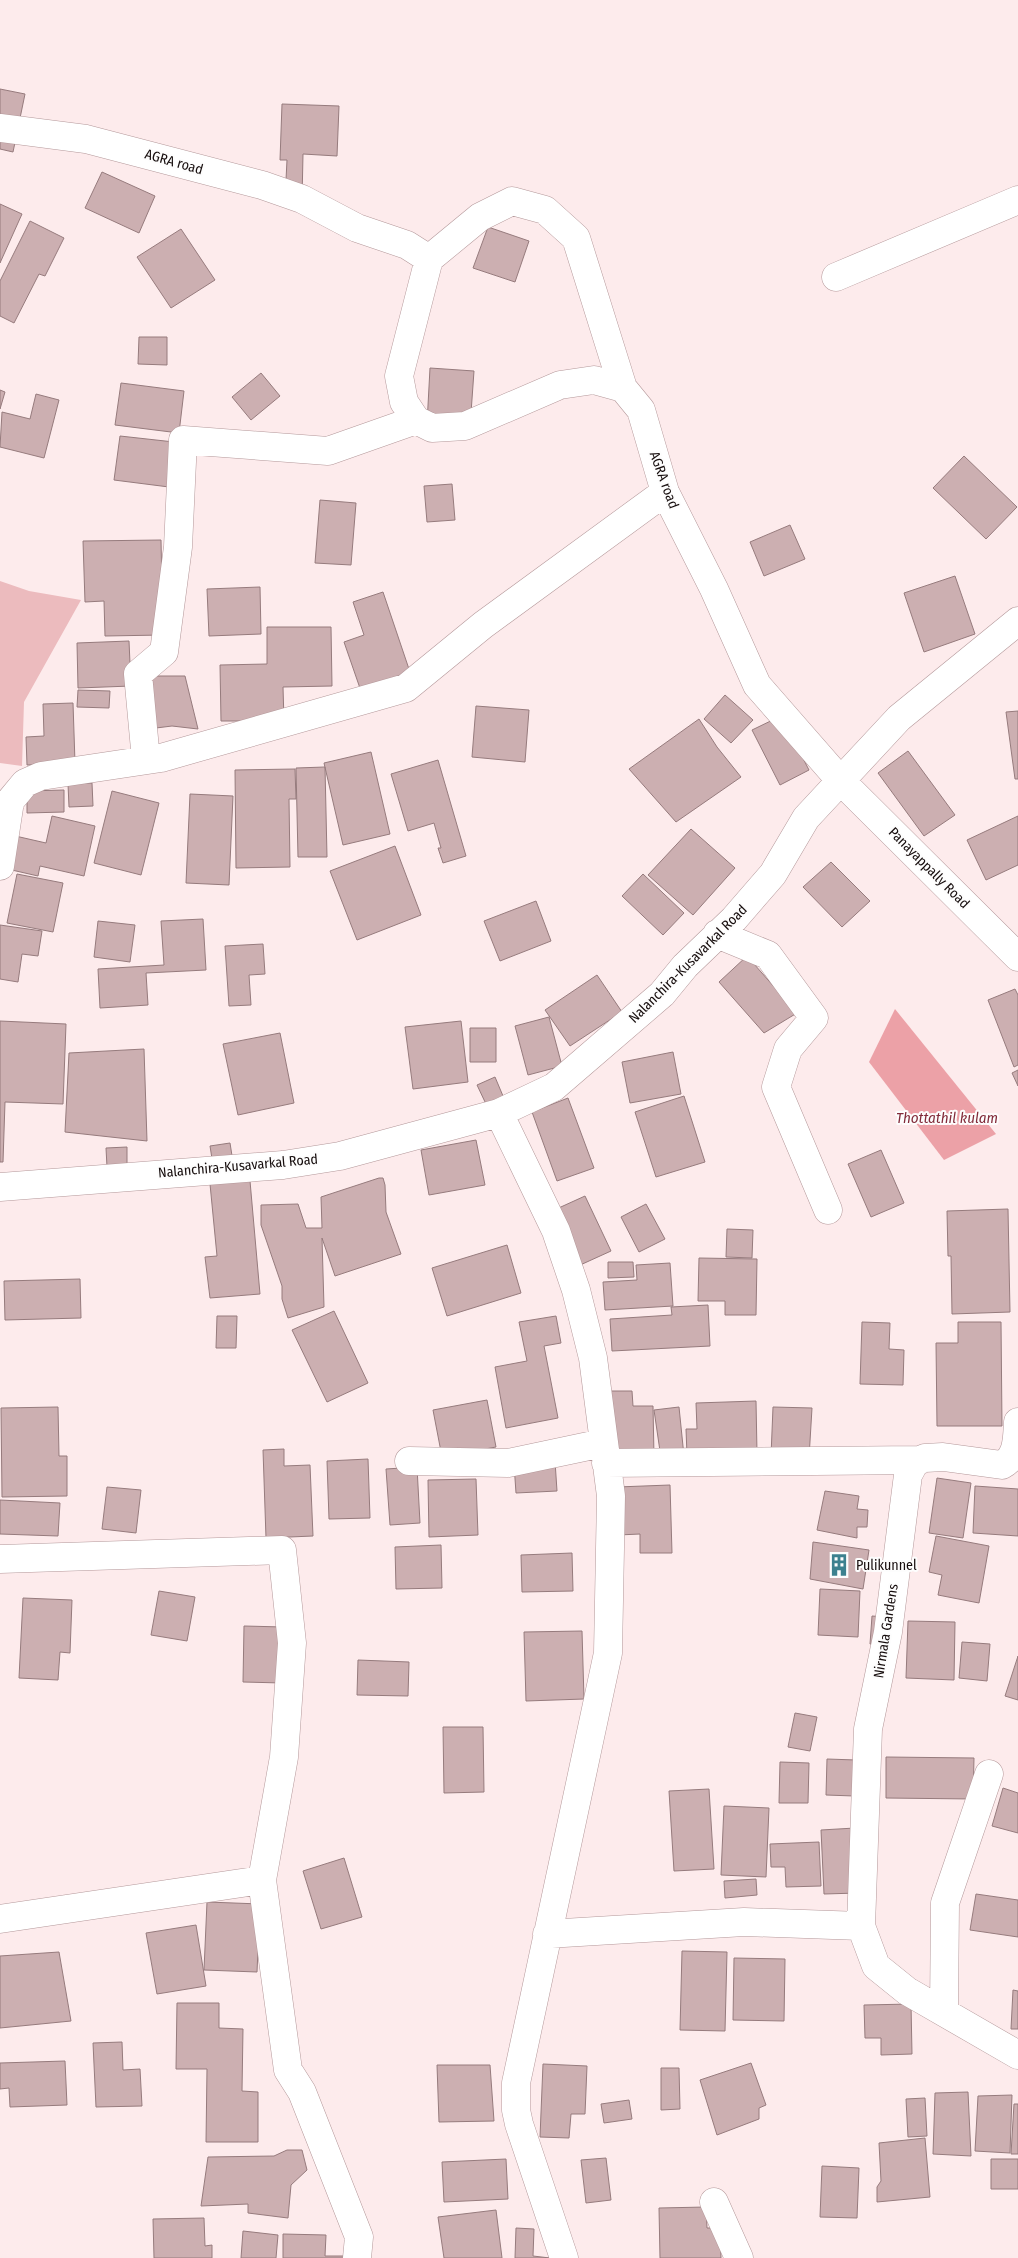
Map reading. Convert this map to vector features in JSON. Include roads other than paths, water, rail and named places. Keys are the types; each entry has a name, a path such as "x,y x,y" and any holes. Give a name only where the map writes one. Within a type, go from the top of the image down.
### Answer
{"street":[{"name":"AGRA road","path":"0,128 86,139 262,185 302,199 357,228 407,245 429,259"},
{"path":"836,277 1018,200"},
{"path":"512,201 545,210 576,238 623,388 594,380 560,385 465,426 432,428 416,420 404,402 398,376 429,259 480,216 512,201"},
{"name":"AGRA road","path":"623,388 641,410 665,492 714,589 757,685 840,780"},
{"path":"146,760 138,674 164,652 178,547 183,440 328,451 416,420"},
{"path":"0,866 10,801 26,783 41,776 161,758 406,688 482,625 665,492"},
{"name":"Nalanchira-Kusavarkal Road","path":"0,1188 283,1165 340,1156 499,1113 554,1087 662,994 685,966 773,874 806,818 899,718 1018,621"},
{"name":"Panayappally Road","path":"840,780 1018,957"},
{"path":"717,934 768,955 814,1018 788,1049 776,1087 828,1210"},
{"path":"499,1113 556,1231 576,1290 593,1358 611,1496 612,1539 608,1653 518,2076 516,2110 519,2124 564,2258"},
{"path":"409,1461 508,1463 605,1453 918,1460 943,1457 1002,1465 1008,1462 1014,1452 1018,1422"},
{"name":"Nirmala Gardens","path":"861,1926 868,1729 888,1632 905,1486 911,1466 918,1460"},
{"path":"0,1559 282,1550 292,1643 284,1757 262,1880 288,2070 302,2092 359,2238 356,2258"},
{"path":"944,2012 945,1902 989,1774"},
{"path":"0,1919 262,1880"},
{"path":"547,1934 744,1922 861,1926 876,1966 907,1991 1018,2055"},
{"path":"714,2202 739,2258"}],"water":[{"name":"Thottathil kulam","path":"895,1009 996,1134 944,1160 869,1062"}],"place":[{"name":"Pulikunnel","path":"839,1565"}]}
